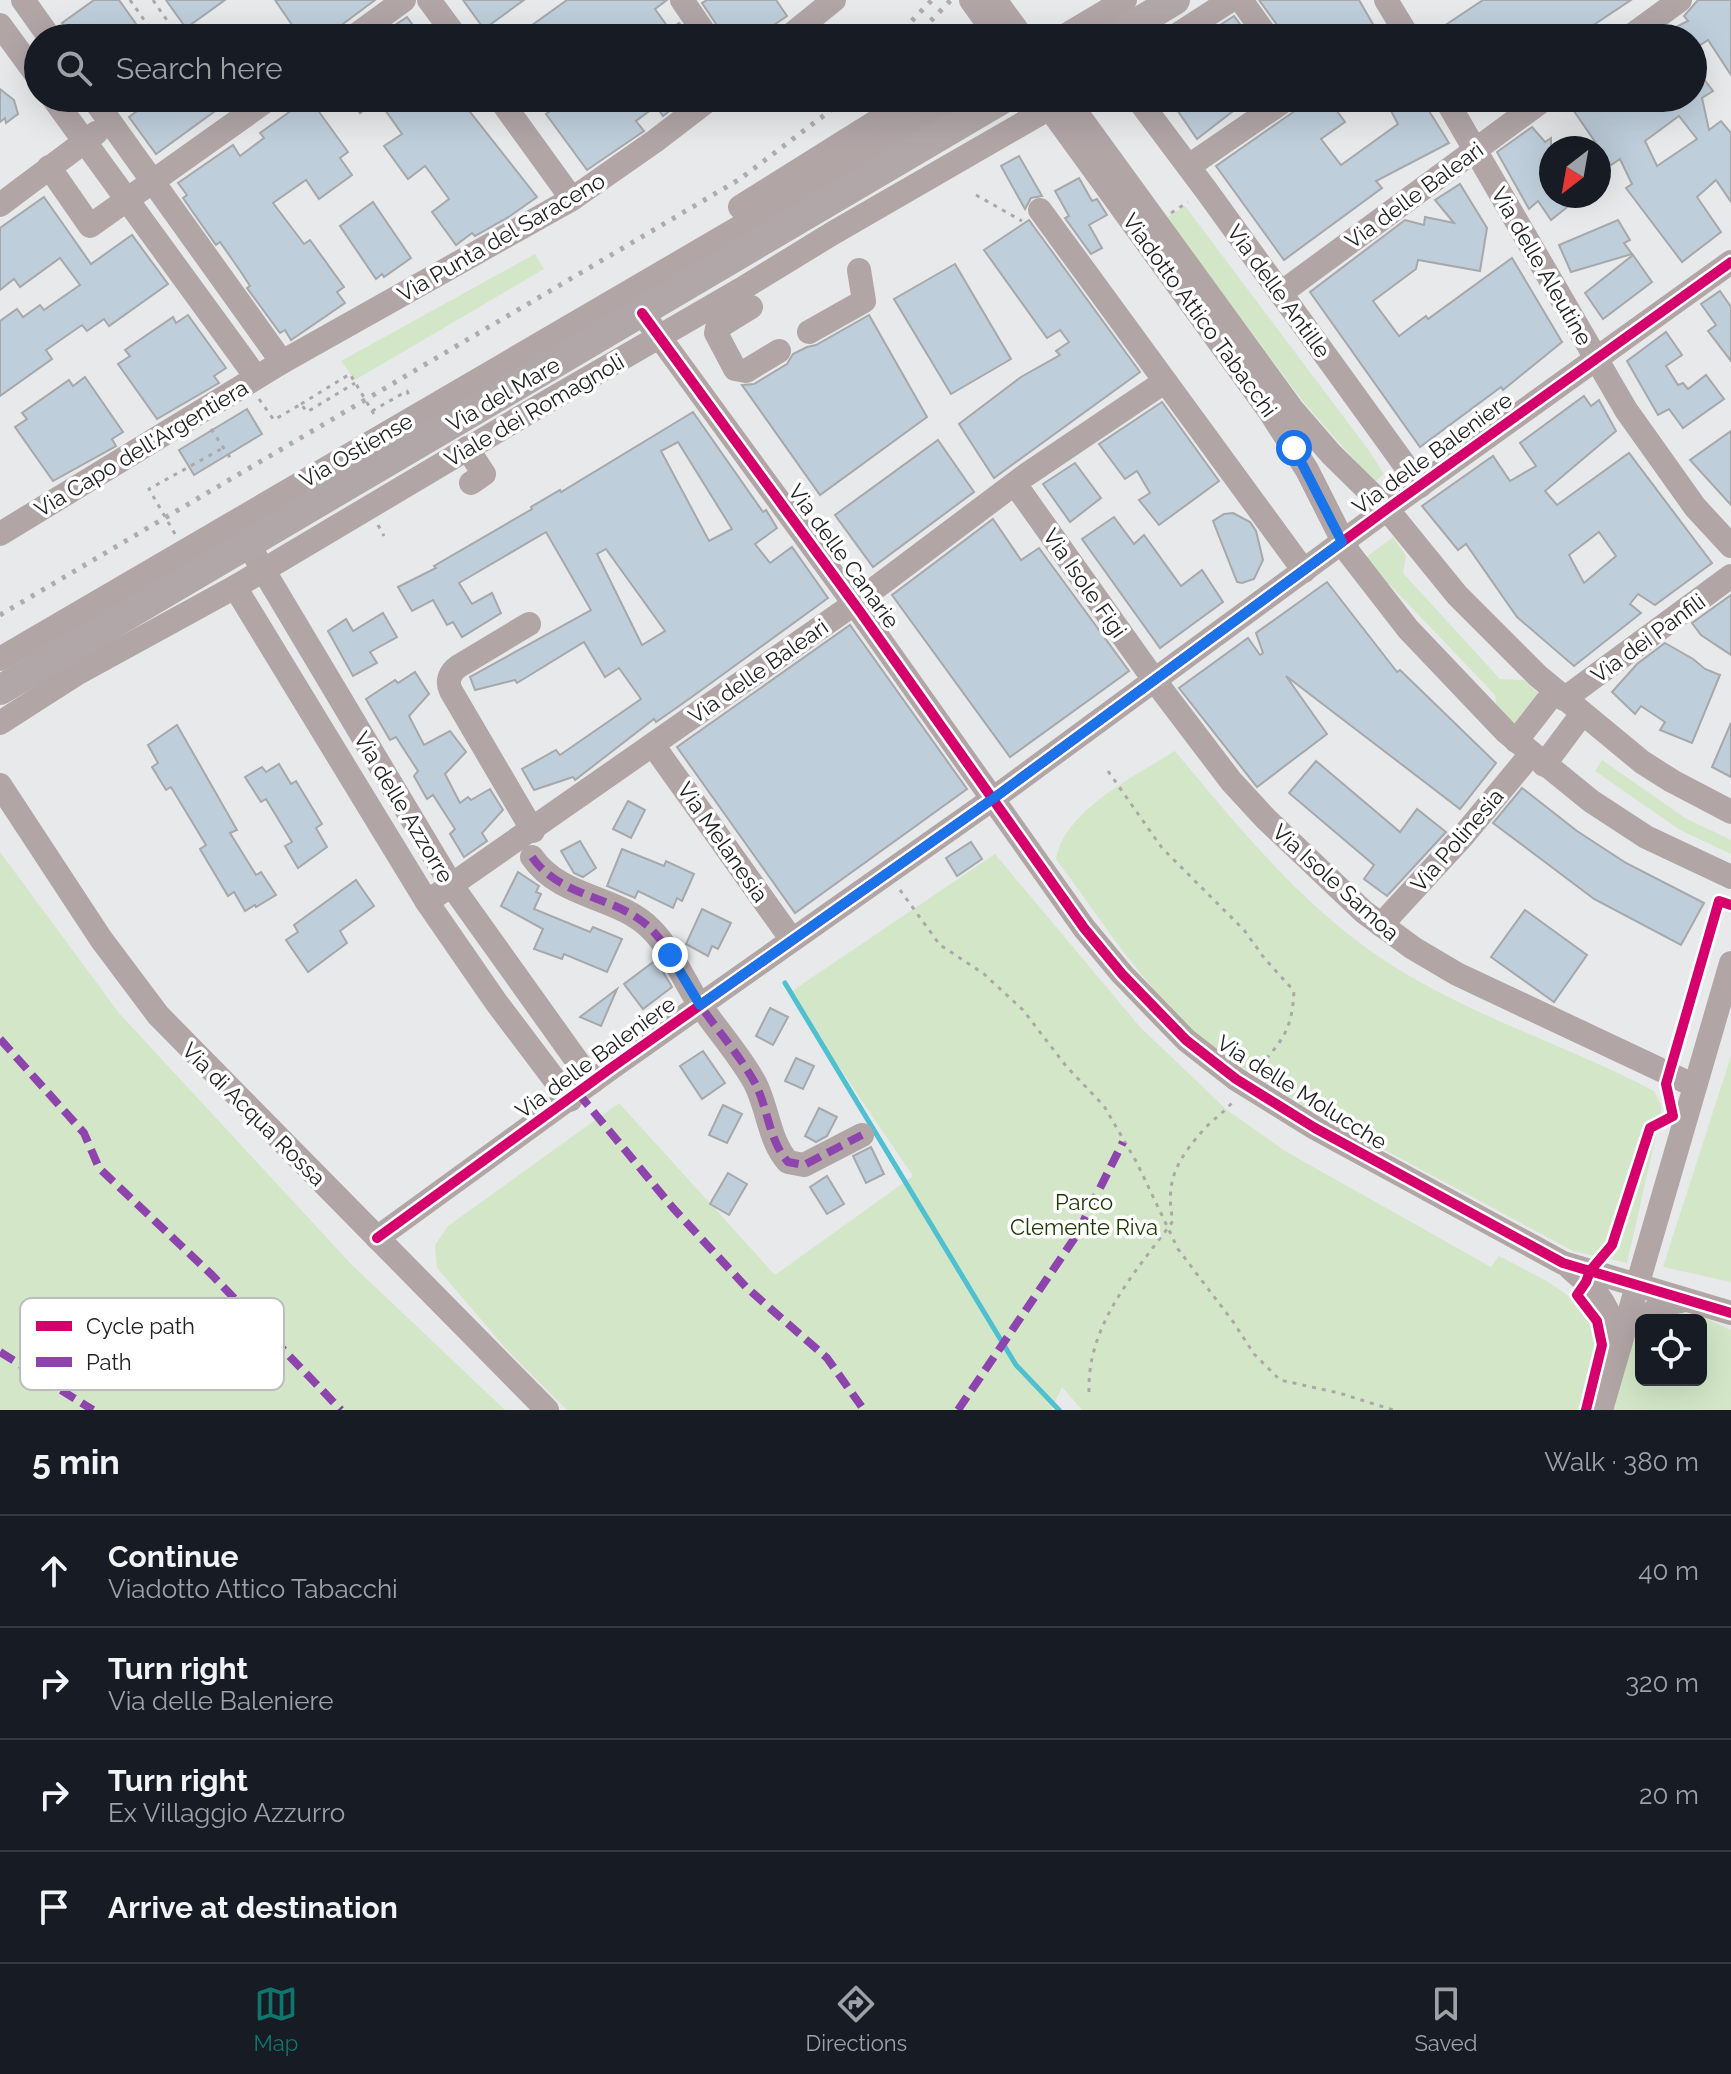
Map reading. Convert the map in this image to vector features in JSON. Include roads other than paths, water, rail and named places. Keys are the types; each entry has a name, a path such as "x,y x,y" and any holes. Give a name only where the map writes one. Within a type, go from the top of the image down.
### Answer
{"main road":[{"path":"1135,24 1175,0"},
{"name":"Via del Mare","path":"0,690 248,545 651,325 982,112"}],"street":[{"path":"23,0 40,24"},
{"path":"371,24 404,0"},
{"path":"429,0 447,24"},
{"path":"682,0 698,24"},
{"path":"804,24 834,0"},
{"path":"968,0 975,24"},
{"path":"968,0 987,24"},
{"path":"995,0 1013,24"},
{"path":"1085,24 1125,0"},
{"path":"1194,24 1231,0"},
{"path":"1241,0 1258,24"},
{"path":"1386,0 1401,24"},
{"path":"1647,24 1680,0"},
{"path":"0,25 24,58"},
{"path":"63,112 252,380"},
{"path":"49,167 90,226 250,112"},
{"path":"509,112 572,199"},
{"name":"Via Punta del Saraceno","path":"282,362 572,199 692,112"},
{"path":"604,305 662,254 892,112"},
{"name":"Via Ostiense","path":"0,659 248,545 604,305 937,112"},
{"name":"Viale dei Romagnoli","path":"0,723 78,673 235,587 248,545 467,448 651,325 833,233 1043,112"},
{"name":"Viadotto Attico Tabacchi","path":"1053,112 1210,313 1312,434 1387,509 1457,595 1509,649 1567,701 1661,774 1731,812"},
{"name":"Viadotto Attico Tabacchi","path":"1076,112 1210,313 1286,435 1342,542 1402,623 1530,753 1628,826 1731,877"},
{"name":"Via delle Antille","path":"1148,112 1420,486"},
{"path":"1189,166 1268,112"},
{"name":"Via delle Aleutine","path":"1453,112 1596,359 1655,454 1695,507 1731,546"},
{"name":"Via delle Baleari","path":"1281,293 1527,112"},
{"path":"0,205 84,141 115,113 153,182 282,362"},
{"path":"1040,210 1304,571"},
{"name":"Via delle Baleniere","path":"377,1238 994,798 1387,509 1731,262"},
{"path":"809,332 864,301 859,270"},
{"path":"751,307 717,328 716,333 735,369 746,371 779,351"},
{"name":"Via delle Canarie","path":"651,325 994,798"},
{"name":"Via Capo dell'Argentiera","path":"0,534 282,362"},
{"name":"Via delle Baleari","path":"427,902 533,831 854,604 1015,484 1164,382"},
{"path":"467,448 484,474 471,483"},
{"name":"Via Isole Figi","path":"1015,484 1155,681"},
{"name":"Via delle Azzorre","path":"248,545 452,886 592,1082"},
{"name":"Via dei Panfili","path":"1567,701 1731,576"},
{"name":"Via delle Azzorre","path":"235,587 427,902 496,1002 570,1100"},
{"path":"529,624 459,666 451,673 448,682 533,831"},
{"path":"276,655 304,639"},
{"name":"Via Isole Samoa","path":"1155,681 1223,771 1258,811 1381,925 1425,956 1473,982 1695,1086"},
{"path":"1530,753 1567,701"},
{"path":"1530,753 1567,701"},
{"name":"Via Melanesia","path":"653,745 792,940"},
{"name":"Via Polinesia","path":"1381,925 1463,836 1530,753"},
{"name":"Via di Acqua Rossa","path":"0,785 106,946 179,1038 547,1410"},
{"name":"Via delle Molucche","path":"994,798 1075,915 1116,968 1177,1031 1243,1084 1354,1151 1563,1263 1731,1313"},
{"path":"532,857 557,882 624,911 650,928 755,1083 778,1149 788,1162 804,1165 862,1135"},
{"path":"1601,1410 1731,963"},
{"path":"1563,1263 1602,1299 1613,1323 1618,1351"},
{"path":"1649,1314 1662,1305 1687,1299"},
{"path":"1618,1351 1635,1328"}],"waterway":[{"path":"785,983 1016,1365 1059,1410"}],"railway":[{"path":"909,24 932,0"},
{"path":"928,24 951,0"},
{"path":"0,615 740,179 829,112"}],"park label":[{"name":"Parco Clemente Riva","path":"1084,1214"}]}
